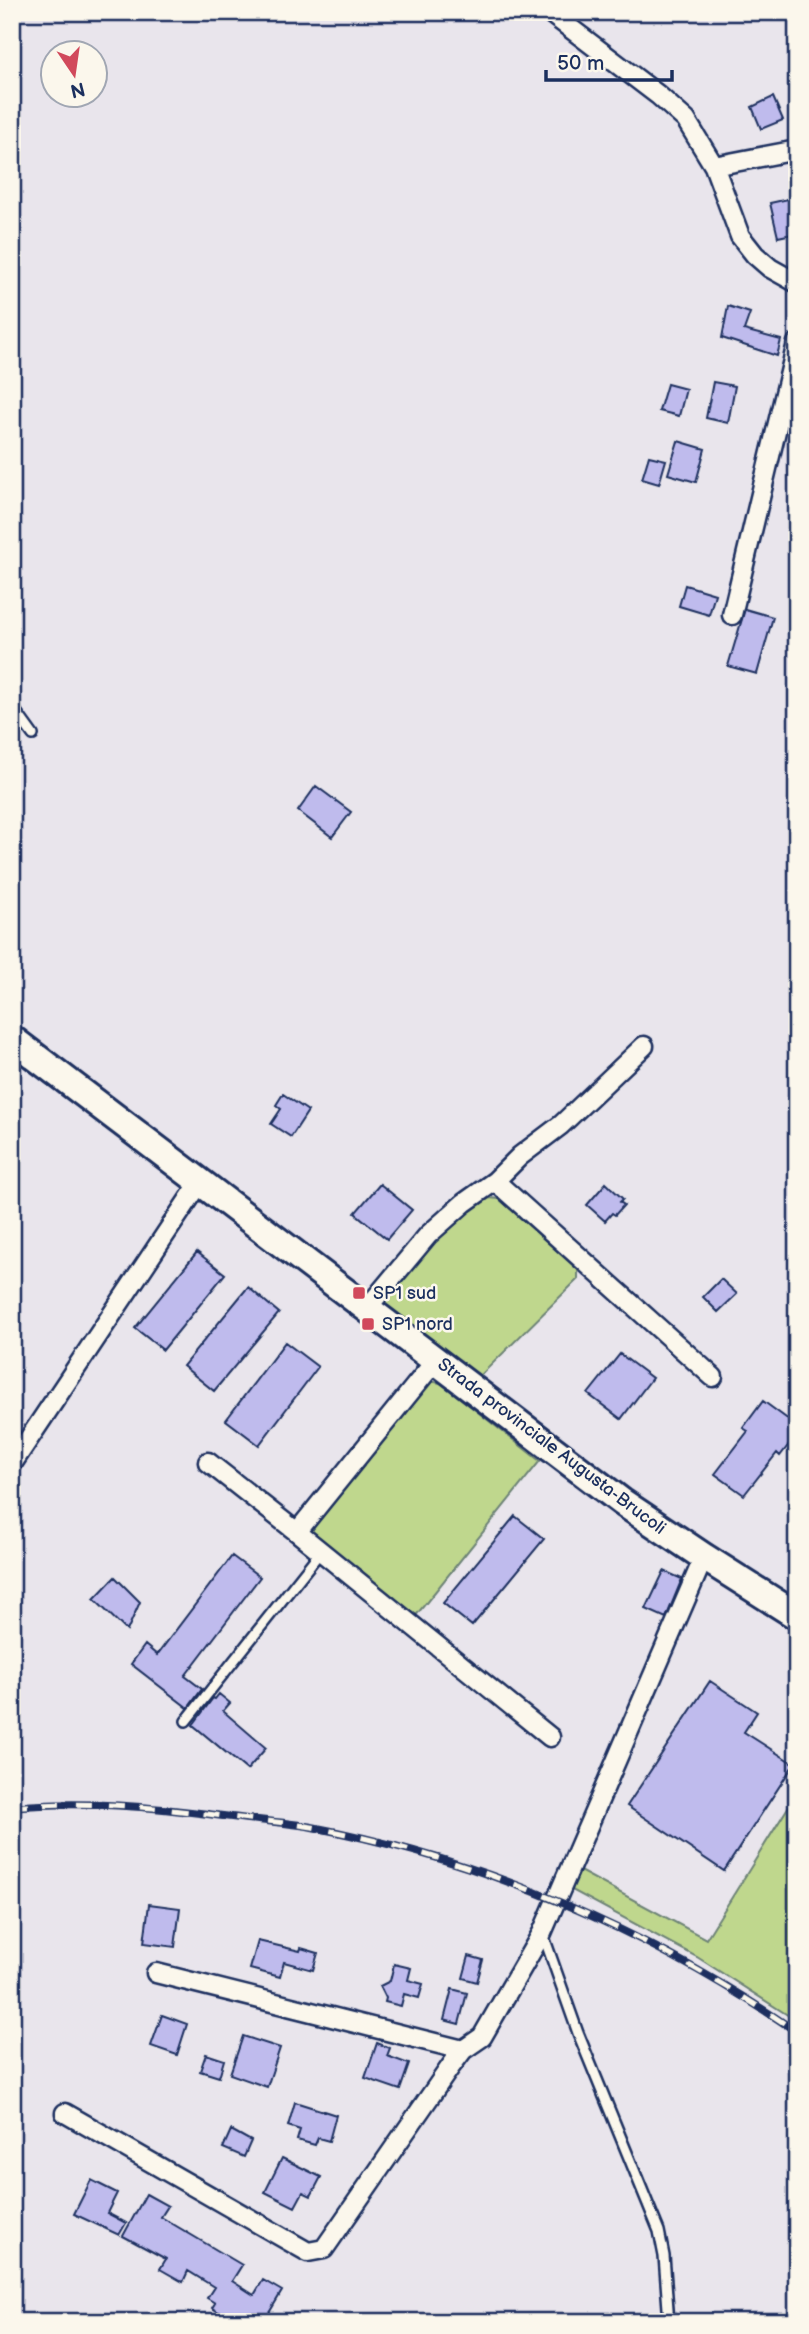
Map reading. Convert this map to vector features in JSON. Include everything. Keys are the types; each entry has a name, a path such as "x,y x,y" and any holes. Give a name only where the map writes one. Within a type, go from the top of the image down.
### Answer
{"main road":[{"name":"Strada provinciale Augusta-Brucoli","path":"12,1039 622,1502 797,1616"}],"street":[{"path":"549,12 658,95 686,120 714,166 740,236 770,268 797,283"},
{"path":"714,166 797,150"},
{"path":"732,615 797,343"},
{"path":"368,1307 428,1234 561,1125 644,1046"},
{"path":"12,1464 201,1181"},
{"path":"495,1181 713,1377"},
{"path":"297,1532 436,1360"},
{"path":"208,1462 550,1737"},
{"path":"65,2113 308,2252 324,2249 463,2050 482,2037 542,1933 704,1557"},
{"path":"156,1973 463,2050"}],"lane":[{"path":"12,706 33,735"},
{"path":"186,1721 321,1551"},
{"path":"542,1933 586,2053 659,2231 664,2256 669,2322"}],"green space":[{"path":"489,1198 500,1199 578,1270 578,1279 479,1377 383,1304 381,1299 443,1229 473,1206"},
{"path":"428,1381 441,1383 540,1461 414,1618 314,1538 310,1526"},
{"path":"797,1793 797,2021 697,1957 570,1889 576,1869 706,1939"}],"building":[{"path":"773,97 783,120 761,129 752,107"},
{"path":"797,197 797,233 778,237 770,203"},
{"path":"728,306 750,313 744,330 781,340 777,356 722,338"},
{"path":"713,382 735,386 728,423 706,418"},
{"path":"667,384 686,389 679,416 659,411"},
{"path":"678,441 705,449 696,482 668,474"},
{"path":"649,456 666,460 659,484 642,479"},
{"path":"685,585 715,594 709,615 679,606"},
{"path":"745,609 773,617 757,674 728,666"},
{"path":"316,786 351,812 332,837 298,811"},
{"path":"283,1094 308,1111 291,1137 271,1124 281,1109 276,1105"},
{"path":"606,1183 623,1199 620,1202 624,1205 605,1221 587,1205"},
{"path":"380,1184 412,1210 387,1239 355,1213"},
{"path":"197,1252 225,1274 163,1350 135,1328"},
{"path":"721,1279 737,1294 718,1312 703,1297"},
{"path":"248,1287 279,1313 214,1391 183,1366"},
{"path":"285,1342 318,1367 259,1445 226,1420"},
{"path":"620,1354 652,1378 621,1419 588,1394"},
{"path":"763,1401 797,1426 797,1434 780,1456 777,1453 744,1495 715,1474 748,1431 743,1428"},
{"path":"515,1516 544,1539 472,1626 443,1603"},
{"path":"232,1556 260,1577 185,1676 202,1689 188,1708 131,1664 145,1645 157,1655"},
{"path":"664,1571 682,1579 666,1618 646,1609"},
{"path":"115,1577 140,1602 127,1631 94,1599"},
{"path":"710,1681 757,1712 744,1732 794,1764 724,1871 627,1806"},
{"path":"219,1694 230,1703 223,1711 266,1748 247,1770 193,1725"},
{"path":"149,1904 180,1908 175,1947 144,1943"},
{"path":"258,1941 318,1953 313,1970 284,1962 280,1977 250,1969"},
{"path":"469,1956 483,1960 477,1982 463,1978"},
{"path":"394,1964 411,1968 408,1980 423,1984 419,1998 404,1994 401,2006 385,2002 386,1998 380,1986 390,1981"},
{"path":"452,1989 467,1993 459,2024 444,2020"},
{"path":"162,2015 187,2024 177,2055 151,2046"},
{"path":"243,2036 280,2048 267,2087 230,2074"},
{"path":"377,2043 390,2048 387,2056 409,2064 400,2090 365,2078"},
{"path":"206,2054 224,2060 219,2077 200,2071"},
{"path":"295,2102 336,2115 329,2141 318,2138 315,2145 297,2140 300,2130 288,2126"},
{"path":"231,2130 251,2141 244,2157 223,2148"},
{"path":"282,2158 321,2177 311,2196 303,2192 295,2207 265,2192"},
{"path":"91,2180 117,2193 107,2213 126,2223 119,2235 74,2214"},
{"path":"146,2194 168,2206 161,2217 242,2265 232,2281 254,2295 263,2280 282,2291 266,2318 262,2315 258,2322 235,2322 212,2308 215,2303 207,2298 214,2287 188,2271 183,2282 160,2269 166,2259 123,2236"}],"railway":[{"path":"12,1807 65,1804 118,1806 279,1822 377,1841 441,1859 565,1904 625,1932 684,1962 797,2032"}],"place":[{"name":"SP1 sud","path":"359,1293"},
{"name":"SP1 nord","path":"368,1324"}]}
